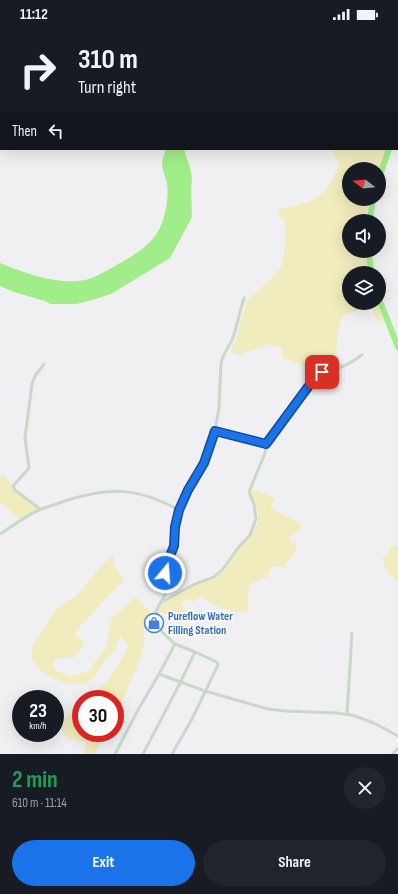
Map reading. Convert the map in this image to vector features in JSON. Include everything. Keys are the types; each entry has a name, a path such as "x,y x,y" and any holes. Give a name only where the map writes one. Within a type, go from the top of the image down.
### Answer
{"street":[{"path":"172,754 192,719 218,663 176,644 161,631 157,624 156,611 168,589 165,569 174,546 175,527 179,510 188,490 204,463 215,431 220,408 220,363 233,337 244,298"},
{"path":"161,603 195,584 214,577 223,569 238,548 250,535 256,519 254,504 249,492 265,453 266,444 312,382 314,376 322,372 347,365 362,355"},
{"path":"40,510 15,490 13,486 30,468 25,438 32,384 35,376 44,364"},
{"path":"215,431 266,444"},
{"path":"0,534 40,510 93,493 118,490 142,494 179,510"},
{"path":"347,714 352,633"},
{"path":"115,754 138,710 176,644"},
{"path":"144,754 195,652"},
{"path":"159,674 205,691 274,710 347,714 374,723 398,736"},
{"path":"393,754 398,748"}],"shaded area":[{"path":"165,150 184,150 192,178 192,217 170,258 111,294 76,304 50,304 0,286 0,263 44,278 78,281 99,275 129,258 144,247 153,239 159,229 166,209 168,189 162,164"},
{"path":"335,150 385,150 381,162 342,162 342,206 368,206 366,214 342,214 342,258 367,258 367,266 342,266 342,310 358,310 345,315 342,318 338,331 337,366 323,369 310,369 282,357 282,347 267,344 240,355 230,352 237,336 247,301 273,277 281,267 286,243 285,222 276,212 317,198 331,182 340,162 332,156"},
{"path":"373,310 379,310 384,324 377,320"},
{"path":"4,476 11,484 13,490 38,509 20,519 0,502 0,478"},
{"path":"252,489 275,498 270,508 302,524 299,531 290,536 289,540 296,544 296,551 284,567 272,566 266,578 254,582 249,586 247,613 222,608 201,596 193,602 190,599 186,599 181,604 186,613 178,621 170,615 158,612 160,606 166,602 196,585 215,579 224,571 240,547 250,538 258,522 256,503 250,493"},
{"path":"398,544 398,581 388,573 382,558 384,556 388,556 390,550 389,548"},
{"path":"113,555 114,565 124,580 81,625 75,634 84,644 73,658 59,658 53,662 54,670 70,676 88,672 106,647 112,618 136,597 146,608 154,613 154,619 145,624 144,645 124,696 124,690 98,690 107,681 121,661 128,646 121,636 113,651 103,663 96,675 86,683 74,684 54,679 40,670 31,656 33,645 57,608 76,596 103,564"},
{"path":"72,713 72,740 64,734 64,722 66,718"},
{"path":"86,742 101,742 95,754 84,754"}],"waterway":[{"path":"385,162 389,150"},
{"path":"371,214 372,206"},
{"path":"370,258 370,266"},
{"path":"383,310 398,347"}],"place":[{"name":"Pureflow Water Filling Station","path":"154,623"}],"route":[{"path":"165,573 165,569 174,546 175,527 179,510 188,490 204,463 215,431 266,444 312,382 314,376 322,372"}]}
